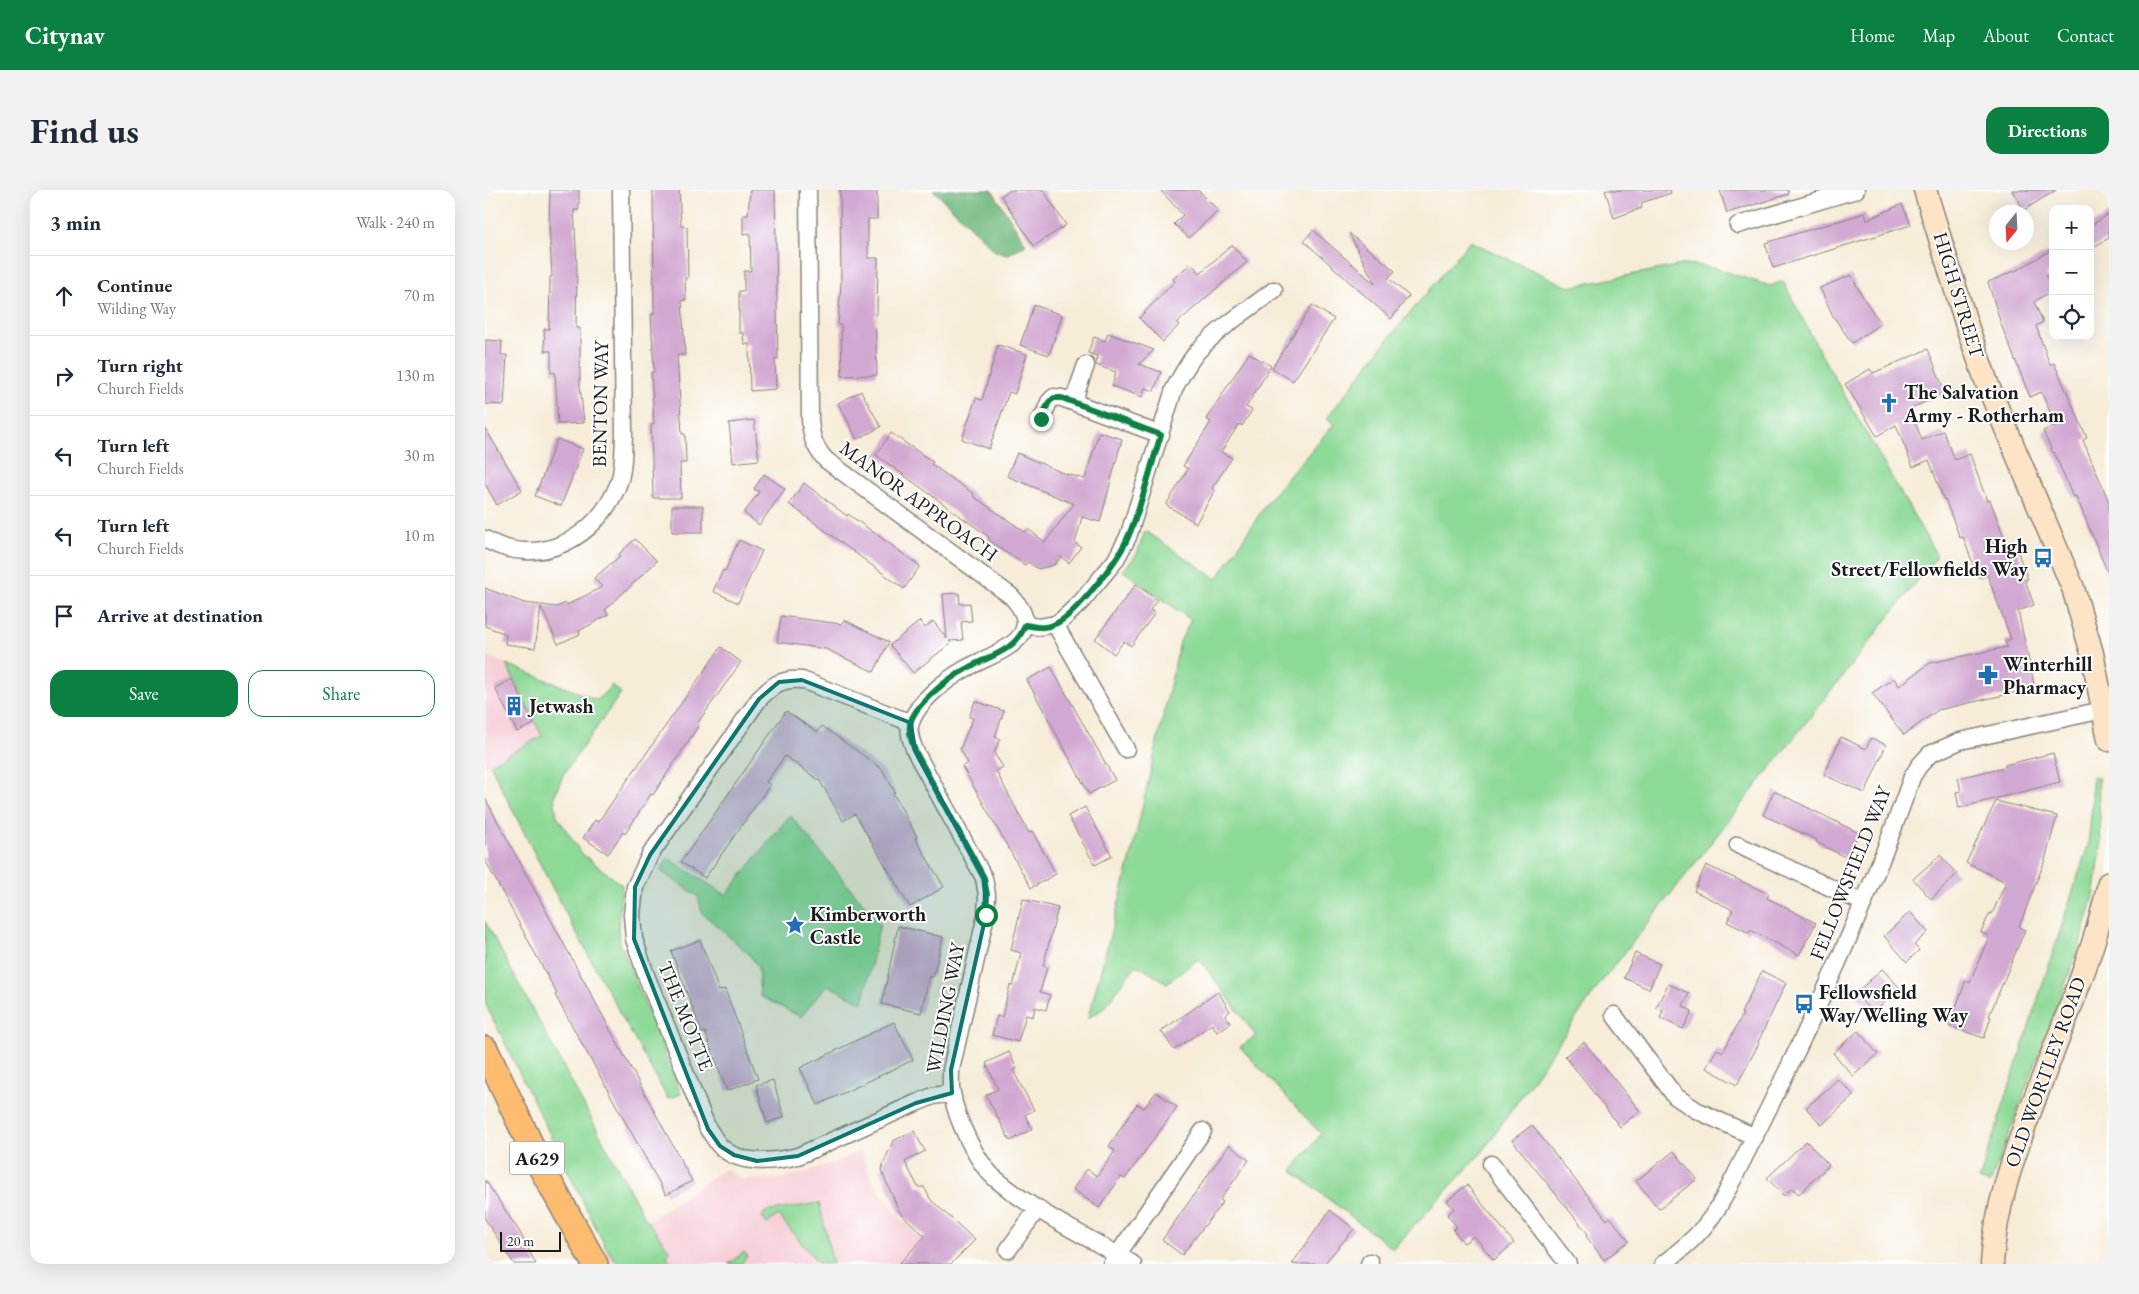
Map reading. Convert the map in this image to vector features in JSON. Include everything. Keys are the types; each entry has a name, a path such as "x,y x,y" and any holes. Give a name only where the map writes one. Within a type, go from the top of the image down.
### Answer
{"main road":[{"name":"A629","path":"485,1049 542,1169 595,1264"}],"street":[{"name":"BENTON WAY","path":"485,539 493,544 516,550 541,550 561,545 580,535 598,520 609,504 619,483 622,468 623,436 621,190"},
{"name":"MANOR APPROACH","path":"808,190 810,419 811,437 816,449 826,460 1011,596 1022,609 1025,625"},
{"path":"1738,225 1856,190"},
{"name":"HIGH STREET","path":"1925,190 1968,329 1988,386 2073,588 2092,653 2109,740"},
{"path":"911,723 917,710 944,684 965,669 1013,645 1022,634 1025,625 1039,627 1055,624 1081,602 1115,561 1128,537 1174,388 1197,352 1223,328 1274,290"},
{"path":"1073,402 1086,366"},
{"path":"1041,419 1049,402 1054,398 1073,402 1161,435"},
{"path":"1055,624 1126,749"},
{"name":"THE MOTTE","path":"911,723 802,680 789,679 779,682 769,689 759,699 649,855 635,887 632,915 634,939 646,975 708,1128 720,1146 734,1155 757,1161 778,1161 798,1156 933,1096 951,1092"},
{"name":"FELLOWSFIELD WAY","path":"1673,1261 1696,1238 1715,1214 1787,1073 1864,903 1912,777 1919,766 1931,754 1960,741 2105,713"},
{"name":"WILDING WAY","path":"911,723 910,737 915,751 984,878 987,895 986,915 951,1070 951,1092 959,1120 982,1164 996,1180 1114,1259 1133,1264"},
{"path":"1738,845 1864,903"},
{"name":"OLD WORTLEY ROAD","path":"1993,1264 1994,1235 2001,1197 2012,1160 2089,954 2109,883"},
{"path":"1614,1015 1675,1096 1696,1110 1755,1137"},
{"path":"1114,1259 1203,1131"},
{"path":"1491,1164 1569,1264"},
{"path":"1008,1250 1038,1208"}],"highlighted area":[{"path":"802,680 911,723 915,751 984,878 986,915 951,1070 952,1093 916,1103 798,1156 757,1161 734,1155 720,1146 708,1129 634,939 635,887 650,855 759,699 779,682"}],"shaded area":[{"path":"485,655 506,664 542,736 485,766"},
{"path":"861,1150 873,1183 896,1213 945,1264 595,1264 591,1259 725,1169 742,1179 782,1179 833,1163"}],"green space":[{"path":"933,190 992,190 1026,244 1009,254 996,252"},
{"path":"1470,241 1569,287 1687,264 1714,268 1770,286 1783,281 1821,354 1937,556 1600,984 1483,1151 1393,1249 1292,1171 1321,1134 1240,1047 1256,1036 1199,959 1167,983 1136,965 1103,1009 1088,1018 1130,861 1180,642 1191,620 1123,571 1137,554 1145,531 1217,579 1270,498 1334,424 1327,418 1383,345"},
{"path":"506,664 597,700 612,685 621,693 563,775 554,797 557,816 581,853 622,885 618,928 620,943 681,1094 668,1099 576,933 490,764 542,736"},
{"path":"2092,777 2098,777 2101,846 2095,892 2081,942 1990,1184 1979,1180 2088,845 2092,806"},
{"path":"790,815 880,924 863,1003 827,985 801,1017 760,996 758,967 749,954 702,913 698,896 660,871 668,858 726,895"},
{"path":"485,921 643,1215 670,1251 667,1257 673,1264 618,1264 605,1246 485,1003"},
{"path":"819,1203 833,1264 819,1264 778,1215 767,1224 762,1217 765,1212"},
{"path":"744,1252 747,1256 741,1264 728,1264"}],"building":[{"path":"550,190 579,190 579,210 574,210 577,265 576,328 580,328 580,385 584,423 558,424 555,372 551,373 551,351 545,351 544,329 549,329 550,277 552,277 549,225"},
{"path":"653,190 679,190 681,226 687,227 688,278 685,278 686,300 682,300 685,355 677,355 682,434 685,434 686,463 680,463 681,498 653,498 651,424 654,424 651,372 654,372 651,314 654,314"},
{"path":"750,190 775,190 778,359 775,359 776,389 750,391 749,344 744,344 743,333 739,333 739,291 744,291 744,271 751,271 750,233 743,234 743,215 748,215"},
{"path":"840,190 877,190 877,219 868,219 868,258 878,258 877,314 875,314 877,375 842,376 841,325 838,325 841,283"},
{"path":"1010,190 1043,190 1066,225 1034,246 1001,196"},
{"path":"1160,190 1198,190 1218,210 1189,238 1174,224 1183,215"},
{"path":"1605,190 1670,190 1671,193 1641,203 1642,208 1614,218"},
{"path":"1720,190 1788,190 1789,194 1727,213"},
{"path":"2012,190 2056,190 2032,205 2021,205"},
{"path":"1902,204 1911,225 1773,268 1765,243 1865,213 1867,220"},
{"path":"2109,214 2109,238 2094,247 2094,223"},
{"path":"1313,230 1375,284 1349,233 1395,271 1388,278 1409,296 1391,319 1304,241"},
{"path":"1232,245 1247,262 1177,323 1179,325 1163,342 1139,318 1175,281 1173,279 1191,263 1200,273"},
{"path":"2049,251 2049,274 2046,275 2049,280 2049,293 2034,302 2043,322 2036,326 2050,365 2054,363 2087,438 2083,440 2109,502 2109,576 2076,496 2073,497 2043,431 2056,425 2041,392 2030,397 2002,327 1988,282 2019,269"},
{"path":"1851,275 1865,301 1881,323 1852,343 1833,316 1820,288"},
{"path":"1034,305 1062,315 1049,355 1020,345"},
{"path":"1312,305 1334,319 1293,381 1272,368"},
{"path":"1108,333 1154,350 1139,364 1161,372 1154,391 1145,388 1142,397 1112,386 1116,372 1096,365 1097,356 1088,353 1094,337 1105,341"},
{"path":"485,340 502,341 501,355 507,355 504,405 485,404"},
{"path":"998,345 1027,354 1015,394 1009,392 989,449 962,439 976,398 982,400"},
{"path":"1928,349 1945,392 1910,409 1922,440 1943,431 1955,460 1970,454 1987,501 1990,500 2006,543 2013,540 2028,579 2025,580 2034,605 2018,611 2035,688 1938,710 1904,735 1872,693 1894,678 1899,686 1930,663 2007,647 2005,641 2011,639 1987,574 1978,577 1963,537 1960,538 1944,500 1929,460 1913,467 1896,425 1877,436 1845,384 1870,369 1873,373"},
{"path":"1249,353 1271,366 1246,407 1252,410 1242,426 1239,424 1221,452 1232,458 1212,488 1215,490 1196,523 1166,505 1188,469 1183,466 1211,422 1206,419"},
{"path":"861,391 881,427 857,439 838,403"},
{"path":"754,420 759,460 733,463 729,423"},
{"path":"485,428 522,490 497,505 485,484"},
{"path":"1099,432 1122,439 1100,522 1082,517 1075,543 1081,547 1069,563 1061,557 1054,565 1038,569 1028,562 1025,565 1005,552 988,539 989,537 876,455 891,433 933,462 931,464 974,494 973,496 1025,532 1028,529 1045,542 1074,504 1007,476 1017,453 1063,473 1085,479"},
{"path":"557,439 583,449 561,506 535,496"},
{"path":"764,474 785,489 759,525 744,513 759,492 754,489"},
{"path":"804,483 847,516 848,514 920,566 904,589 789,504"},
{"path":"672,506 703,506 703,532 672,532"},
{"path":"635,539 657,561 605,610 608,615 579,631 580,634 558,644 541,607 535,648 505,644 506,634 485,626 485,588 524,603 557,607 566,603 567,605 602,587 594,578 620,556 618,555"},
{"path":"739,540 762,551 738,603 713,591 723,570 725,571"},
{"path":"1136,584 1157,600 1150,610 1155,613 1131,646 1124,641 1114,654 1095,639"},
{"path":"959,593 960,604 970,603 972,621 961,622 963,640 949,641 951,643 913,673 890,645 920,621 925,628 933,621 947,639 943,594"},
{"path":"781,616 841,624 844,620 889,642 874,672 826,649 777,642"},
{"path":"721,647 741,662 697,724 699,725 653,795 651,794 625,834 623,832 608,854 583,838 595,820 598,822"},
{"path":"1051,667 1115,780 1089,794 1027,680"},
{"name":"Jetwash","path":"512,679 534,724 517,732 495,688"},
{"path":"975,701 1004,711 995,737 1000,739 994,753 1003,767 996,771 1029,833 1032,831 1056,874 1031,888 962,766 968,763 960,749 973,718 969,717"},
{"path":"786,711 817,732 822,726 882,769 917,837 915,838 944,887 910,907 855,814 843,821 820,781 785,756 766,782 770,785 705,878 681,862"},
{"path":"1841,737 1866,749 1871,738 1886,745 1865,793 1824,775"},
{"path":"2053,753 2060,782 1959,808 1956,792 1961,791 1958,778"},
{"path":"1774,791 1859,833 1847,858 1816,842 1817,840 1763,815"},
{"path":"485,798 692,1181 666,1195 555,995 557,994 485,860"},
{"path":"1996,801 2057,816 2045,860 2019,927 2025,930 1989,1016 1991,1017 1984,1038 1949,1026 1966,980 1970,982 1989,936 1981,932 1990,913 1992,914 2006,882 1966,863"},
{"path":"1085,807 1112,856 1095,865 1068,816"},
{"path":"1940,855 1957,874 1931,899 1913,879"},
{"path":"1706,865 1769,894 1767,898 1816,923 1799,955 1750,930 1749,933 1727,922 1733,910 1694,891"},
{"path":"1023,899 1058,908 1043,966 1047,967 1040,992 1050,995 1046,1010 1035,1007 1033,1017 1026,1015 1018,1042 992,1035 997,1016 1002,1017 1010,985 1013,986 1021,953 1011,950"},
{"path":"1910,912 1928,932 1914,945 1919,950 1907,962 1884,936"},
{"path":"898,926 943,937 933,977 929,976 921,1013 882,1004"},
{"path":"700,940 719,991 725,989 758,1079 727,1091 705,1032 702,1033 671,951"},
{"path":"1635,953 1660,964 1649,989 1624,978"},
{"path":"1882,969 1900,988 1873,1013 1855,994"},
{"path":"1762,971 1786,983 1759,1043 1737,1085 1706,1068 1717,1049 1723,1052 1743,1014 1741,1013"},
{"path":"1668,984 1689,993 1683,1006 1692,1011 1683,1029 1660,1018 1663,1011 1656,1008"},
{"path":"1218,992 1230,1011 1225,1015 1231,1023 1217,1032 1212,1024 1174,1050 1161,1031"},
{"path":"894,1022 913,1060 818,1105 800,1068"},
{"path":"1858,1031 1878,1054 1853,1076 1833,1053"},
{"path":"1584,1042 1640,1111 1620,1127 1565,1056"},
{"path":"1009,1052 1017,1069 1013,1070 1034,1110 1025,1115 1032,1129 1010,1141 986,1095 998,1089 986,1063"},
{"path":"1838,1079 1854,1095 1822,1125 1806,1108"},
{"path":"773,1080 784,1117 767,1123 756,1085"},
{"path":"1156,1092 1177,1107 1125,1179 1121,1177 1099,1208 1073,1189 1087,1169 1097,1176 1115,1151 1109,1146 1137,1104 1144,1108"},
{"path":"1532,1125 1607,1220 1610,1217 1629,1241 1604,1260 1586,1236 1588,1234 1512,1140"},
{"path":"914,1131 925,1151 905,1162 918,1187 924,1187 931,1200 975,1240 951,1264 899,1264 925,1236 900,1213 881,1170 893,1141"},
{"path":"1806,1141 1829,1165 1799,1194 1792,1188 1784,1196 1767,1178"},
{"path":"1229,1145 1249,1160 1220,1200 1223,1202 1182,1255 1162,1240"},
{"path":"1674,1151 1697,1179 1659,1209 1636,1181"},
{"path":"485,1180 519,1231 536,1264 514,1264 485,1219"},
{"path":"1467,1185 1514,1243 1494,1260 1474,1236 1464,1243 1453,1230 1457,1227 1447,1215 1454,1209 1447,1201"},
{"path":"1330,1210 1354,1229 1324,1264 1292,1264"}],"place":[{"name":"The Salvation Army - Rotherham","path":"1889,403"},
{"name":"High Street/Fellowfields Way","path":"2043,558"},
{"name":"Winterhill Pharmacy","path":"1988,675"},
{"name":"Jetwash","path":"514,706"},
{"name":"Kimberworth Castle","path":"795,925"},
{"name":"Fellowsfield Way/Welling Way","path":"1804,1004"}],"route":[{"path":"986,915 987,895 984,878 915,751 910,737 911,723 917,710 944,684 965,669 1013,645 1019,639 1025,625 1039,627 1055,624 1081,602 1115,561 1128,537 1161,435 1062,398 1054,398 1049,402 1041,419"}]}
